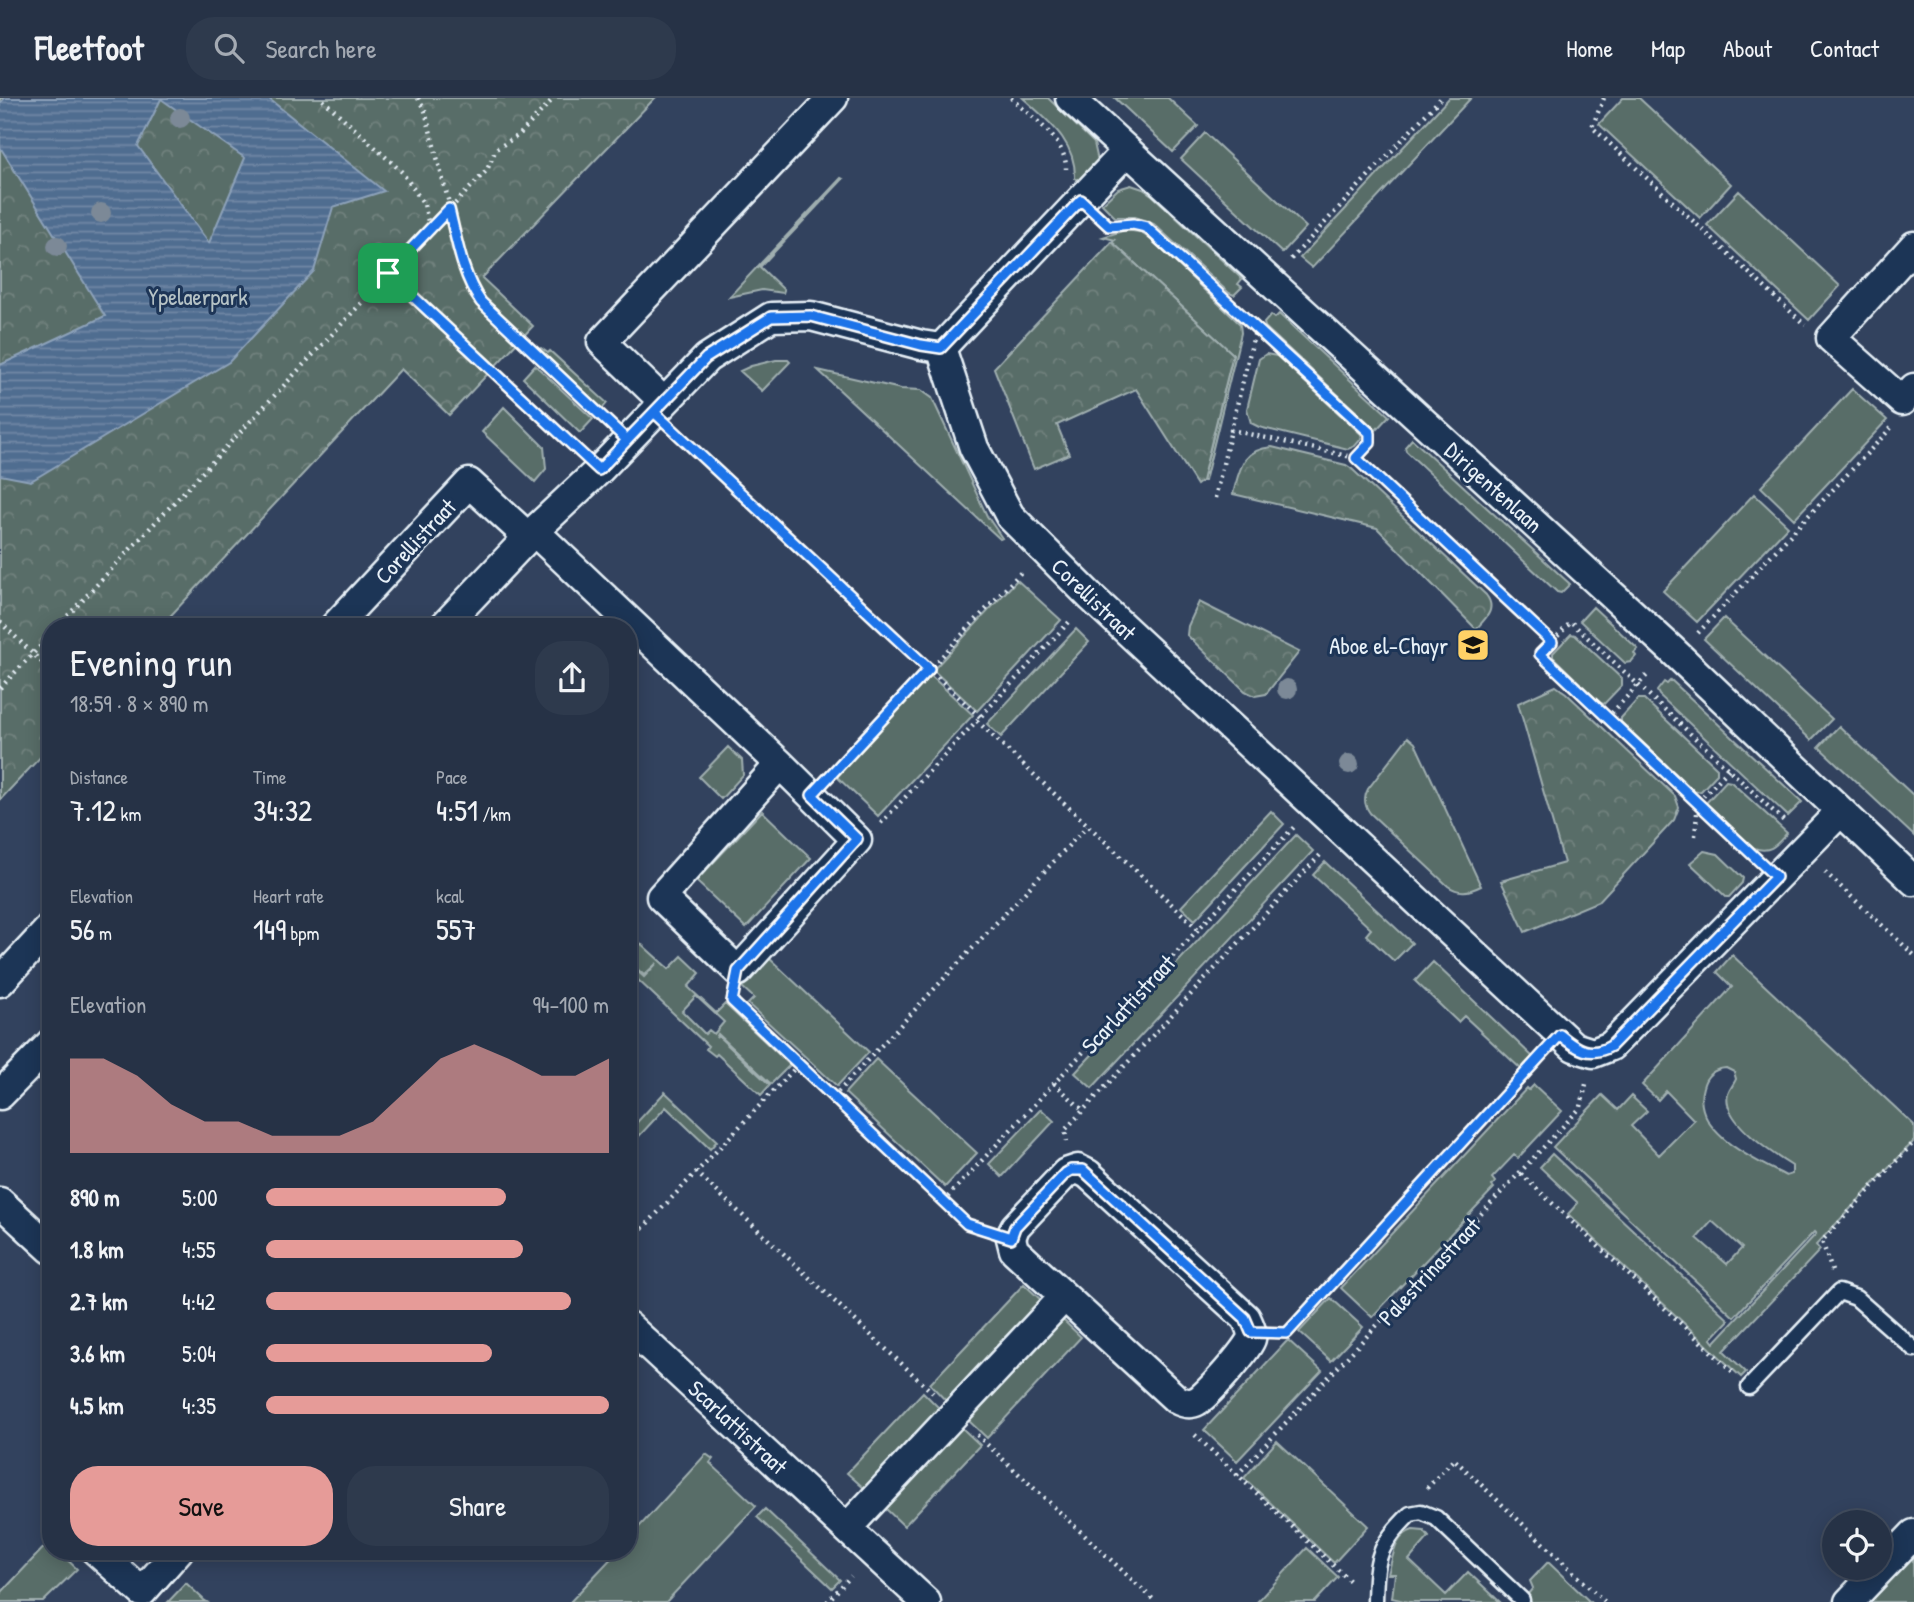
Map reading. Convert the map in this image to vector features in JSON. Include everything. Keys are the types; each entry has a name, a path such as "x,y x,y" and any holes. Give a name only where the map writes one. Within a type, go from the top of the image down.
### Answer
{"street":[{"path":"659,407 602,342 834,98"},
{"name":"Dirigentenlaan","path":"1070,98 1677,655 1914,881"},
{"path":"452,618 706,358 771,317 811,316 941,348 1126,152"},
{"path":"1908,394 1830,338 1914,246"},
{"name":"Corellistraat","path":"941,348 974,448 1010,516 1092,598 1314,805"},
{"name":"Corellistraat","path":"342,618 469,483 531,534 622,618"},
{"name":"Corellistraat","path":"637,632 857,839"},
{"path":"780,764 661,897 738,971 857,839"},
{"path":"1314,805 1560,1035 1574,1047 1593,1053 1611,1046 1840,812"},
{"path":"0,982 42,937"},
{"path":"0,1096 42,1052"},
{"path":"1083,1170 1245,1318 1251,1332 1251,1340 1243,1353 1200,1400 1188,1403 1177,1399 1014,1250 1011,1238 1015,1227 1066,1173 1083,1170"},
{"path":"0,1202 42,1241"},
{"path":"847,1528 1064,1297"},
{"name":"Scarlattistraat","path":"637,1334 926,1602"},
{"path":"1849,1602 1914,1534"},
{"path":"106,1560 142,1592 170,1560"}],"lane":[{"path":"1749,1387 1839,1292 1857,1298 1914,1349"},
{"path":"1375,1602 1376,1568 1382,1545 1410,1514 1421,1512 1436,1518 1522,1600"}],"path":[{"path":"321,98 402,172 424,205 430,230"},
{"path":"418,98 425,111 464,270 471,288 481,302 627,440"},
{"path":"65,618 487,170 496,149 519,135 554,98"},
{"path":"1011,98 1063,151 1066,162 1062,182 1081,200 1109,226 1133,224 1146,227 1370,433 1370,443 1356,458"},
{"path":"1269,282 1441,98"},
{"path":"1604,98 1592,127 1805,326 1830,338"},
{"path":"388,273 599,470"},
{"path":"1214,498 1256,327"},
{"path":"1677,655 1904,415 1908,394"},
{"path":"659,407 1087,826 1198,929"},
{"path":"1231,430 1356,458 1552,642"},
{"path":"812,795 1042,549"},
{"path":"857,839 874,830 1092,598"},
{"path":"0,622 42,662"},
{"path":"1776,877 1540,654 1571,622 1729,769 1914,955"},
{"path":"0,688 42,644"},
{"path":"1607,718 1638,684"},
{"path":"1695,836 1698,802 1729,769"},
{"name":"Scarlattistraat","path":"943,1202 1314,805"},
{"path":"833,1097 1087,826"},
{"path":"1071,1170 1065,1130 1342,832"},
{"path":"738,971 732,1001 967,1224 1011,1238"},
{"path":"1251,1332 1287,1333 1560,1035"},
{"name":"Palestrinastraat","path":"1237,1475 1581,1107 1593,1053"},
{"path":"637,1234 799,1064"},
{"path":"1054,1083 1083,1110"},
{"path":"1839,1292 1822,1241 1914,1142"},
{"path":"696,1172 1156,1602"},
{"path":"1521,1174 1749,1387"},
{"path":"1188,1403 1195,1436 1352,1583"},
{"path":"1421,1512 1426,1489 1454,1459 1605,1602"}],"green space":[{"name":"Ypelaerpark","path":"0,98 655,98 482,278 533,326 449,415 401,369 168,618 42,618 42,755 0,800"},
{"path":"1023,98 1048,98 1094,143 1098,161 1081,184 1075,178 1071,153 1066,142"},
{"path":"1115,98 1168,98 1198,126 1173,152"},
{"path":"1449,98 1471,98 1312,268 1300,258"},
{"path":"1623,98 1639,98 1731,184 1700,218 1599,124"},
{"path":"1205,133 1306,227 1282,253 1181,159"},
{"path":"841,178 843,179 760,267 784,290 783,293 762,290 729,297"},
{"path":"1131,185 1152,195 1242,279 1238,284 1242,287 1234,295 1229,293 1154,224 1135,217 1115,217 1102,204 1118,189"},
{"path":"1739,191 1840,286 1809,320 1707,225"},
{"path":"1125,230 1140,232 1153,241 1240,324 1241,333 1205,481 1202,481 1233,354 1112,242 1115,240 1103,237"},
{"path":"1112,242 1233,354 1202,481 1197,485 1136,389 1057,425 1069,454 1034,469 994,368"},
{"path":"1279,314 1389,416 1376,430 1265,327 1264,323 1271,315 1275,318"},
{"path":"541,348 548,353 550,351 607,403 602,409 539,350"},
{"path":"1266,354 1277,356 1361,434 1362,438 1355,446 1348,449 1251,423 1247,409 1259,359"},
{"path":"776,360 790,362 762,391 740,371 751,366"},
{"path":"535,365 593,419 580,433 523,378"},
{"path":"818,370 901,389 921,390 932,398 987,516 1002,538 1000,539"},
{"path":"1852,389 1887,420 1794,519 1761,487"},
{"path":"504,407 544,447 546,469 535,482 482,432"},
{"path":"1412,439 1570,584 1561,593 1557,592 1406,451 1405,447"},
{"path":"1272,447 1346,465 1352,469 1486,595 1490,609 1483,621 1476,629 1377,528 1233,494 1240,469 1248,457 1254,452"},
{"path":"1754,494 1788,526 1697,622 1663,591"},
{"path":"1017,580 1061,620 977,711 933,670"},
{"path":"1199,602 1299,652 1266,694 1255,696 1245,691 1187,635 1188,626"},
{"path":"1593,607 1638,649 1631,662 1625,663 1580,621"},
{"path":"1724,618 1832,719 1811,740 1704,639"},
{"path":"1076,629 1089,642 1001,737 987,724"},
{"path":"1571,634 1622,679 1622,685 1604,704 1553,657 1553,653"},
{"path":"929,674 973,715 878,816 835,775"},
{"path":"1671,680 1802,802 1788,816 1659,695 1657,691 1664,682 1667,684"},
{"path":"1556,686 1675,796 1679,807 1674,820 1599,901 1525,932 1501,881 1564,863 1518,703"},
{"path":"1638,699 1644,699 1717,768 1717,774 1701,791 1695,792 1621,722 1621,718"},
{"path":"1839,726 1914,796 1914,836 1819,747"},
{"path":"1408,737 1415,743 1481,886 1464,891 1448,886 1366,807 1368,789"},
{"path":"728,747 742,760 743,775 721,799 699,777"},
{"path":"1726,781 1731,782 1787,833 1773,847 1765,850 1754,848 1705,804"},
{"path":"762,811 811,858 746,928 696,881"},
{"path":"1271,811 1284,824 1195,920 1181,907"},
{"path":"1296,835 1313,851 1092,1088 1075,1073"},
{"path":"1704,851 1718,854 1743,878 1742,883 1729,897 1690,863"},
{"path":"1325,862 1412,943 1394,961 1366,935 1371,929 1313,875"},
{"path":"637,940 669,969 682,956 700,973 688,987 716,1013 725,1004 790,1065 771,1084 718,1034 716,1038 718,1036 770,1085 761,1095 717,1054 715,1056 706,1049 708,1046 637,981 637,971 644,977 657,963 644,975 637,969","holes":["696,996 724,1022 714,1034 709,1030 705,1034 682,1011"]},
{"path":"1732,955 1914,1125 1914,1141 1816,1245 1820,1250 1724,1351 1746,1372 1741,1377 1568,1214 1578,1203 1540,1167 1552,1154 1729,1320 1711,1339 1714,1343 1816,1234 1814,1232 1734,1317 1553,1147 1602,1095 1618,1110 1631,1096 1647,1111 1631,1126 1659,1155 1694,1120 1666,1091 1658,1100 1642,1085 1732,987 1717,972","holes":["1726,1068 1734,1072 1736,1079 1728,1094 1732,1115 1750,1135 1792,1166 1792,1174 1786,1176 1743,1153 1715,1131 1706,1118 1702,1103 1704,1083 1711,1073","1712,1221 1742,1248 1727,1264 1697,1238"]},
{"path":"768,957 869,1052 837,1086 748,1004 754,998 741,986"},
{"path":"1433,962 1533,1057 1522,1070 1464,1016 1458,1022 1415,981"},
{"path":"876,1059 977,1153 945,1187 845,1093"},
{"path":"1534,1085 1562,1111 1518,1158 1514,1155 1492,1178 1495,1182 1492,1186 1494,1188 1372,1317 1341,1288 1527,1088 1529,1090"},
{"path":"665,1092 717,1141 710,1149 666,1107 637,1138 637,1122"},
{"path":"1041,1109 1054,1121 1002,1177 989,1164"},
{"path":"1024,1284 1042,1301 947,1402 930,1384"},
{"path":"1331,1298 1363,1327 1331,1361 1299,1332"},
{"path":"1063,1320 1081,1337 987,1438 969,1421"},
{"path":"1288,1340 1322,1371 1237,1461 1204,1430"},
{"path":"923,1392 940,1409 865,1489 847,1473"},
{"path":"962,1428 980,1445 904,1526 886,1509"},
{"path":"1277,1441 1368,1526 1334,1563 1244,1478"},
{"path":"706,1454 713,1459 710,1463 756,1506 666,1602 570,1602 610,1560 637,1560 637,1529"},
{"path":"765,1509 840,1580 832,1588 757,1517"},
{"path":"1413,1530 1424,1531 1429,1537 1409,1560 1446,1595 1468,1572 1500,1602 1408,1602 1392,1598 1395,1574 1388,1574 1393,1554 1402,1537"},
{"path":"1307,1548 1338,1577 1315,1602 1257,1602"},
{"path":"42,1549 42,1560 68,1560 77,1569 43,1602 0,1602 0,1594"},
{"path":"1913,1556 1914,1602 1870,1602 1892,1580"},
{"path":"1548,1562 1590,1602 1521,1602 1533,1588 1530,1581"},
{"path":"186,1583 204,1600 207,1602 168,1602"}],"water":[{"path":"5,98 268,98 384,191 333,207 314,271 229,362 31,481 0,475 0,365 105,316 0,147 0,103","holes":["161,99 245,158 209,243 138,146"]}],"place":[{"name":"Aboe el-Chayr","path":"1473,645"}],"route":[{"path":"1081,200 1109,226 1133,224 1146,227 1370,433 1370,443 1356,458 1552,642 1540,654 1776,877 1611,1046 1593,1053 1583,1051 1560,1035 1287,1333 1251,1332 1245,1318 1083,1170 1066,1173 1015,1227 1011,1238 967,1224 732,1001 738,971 857,839 812,795 929,669 654,412 599,470 388,273 449,209 464,270 471,288 481,302 627,440 706,358 771,317 811,316 941,348 1081,200"}]}
